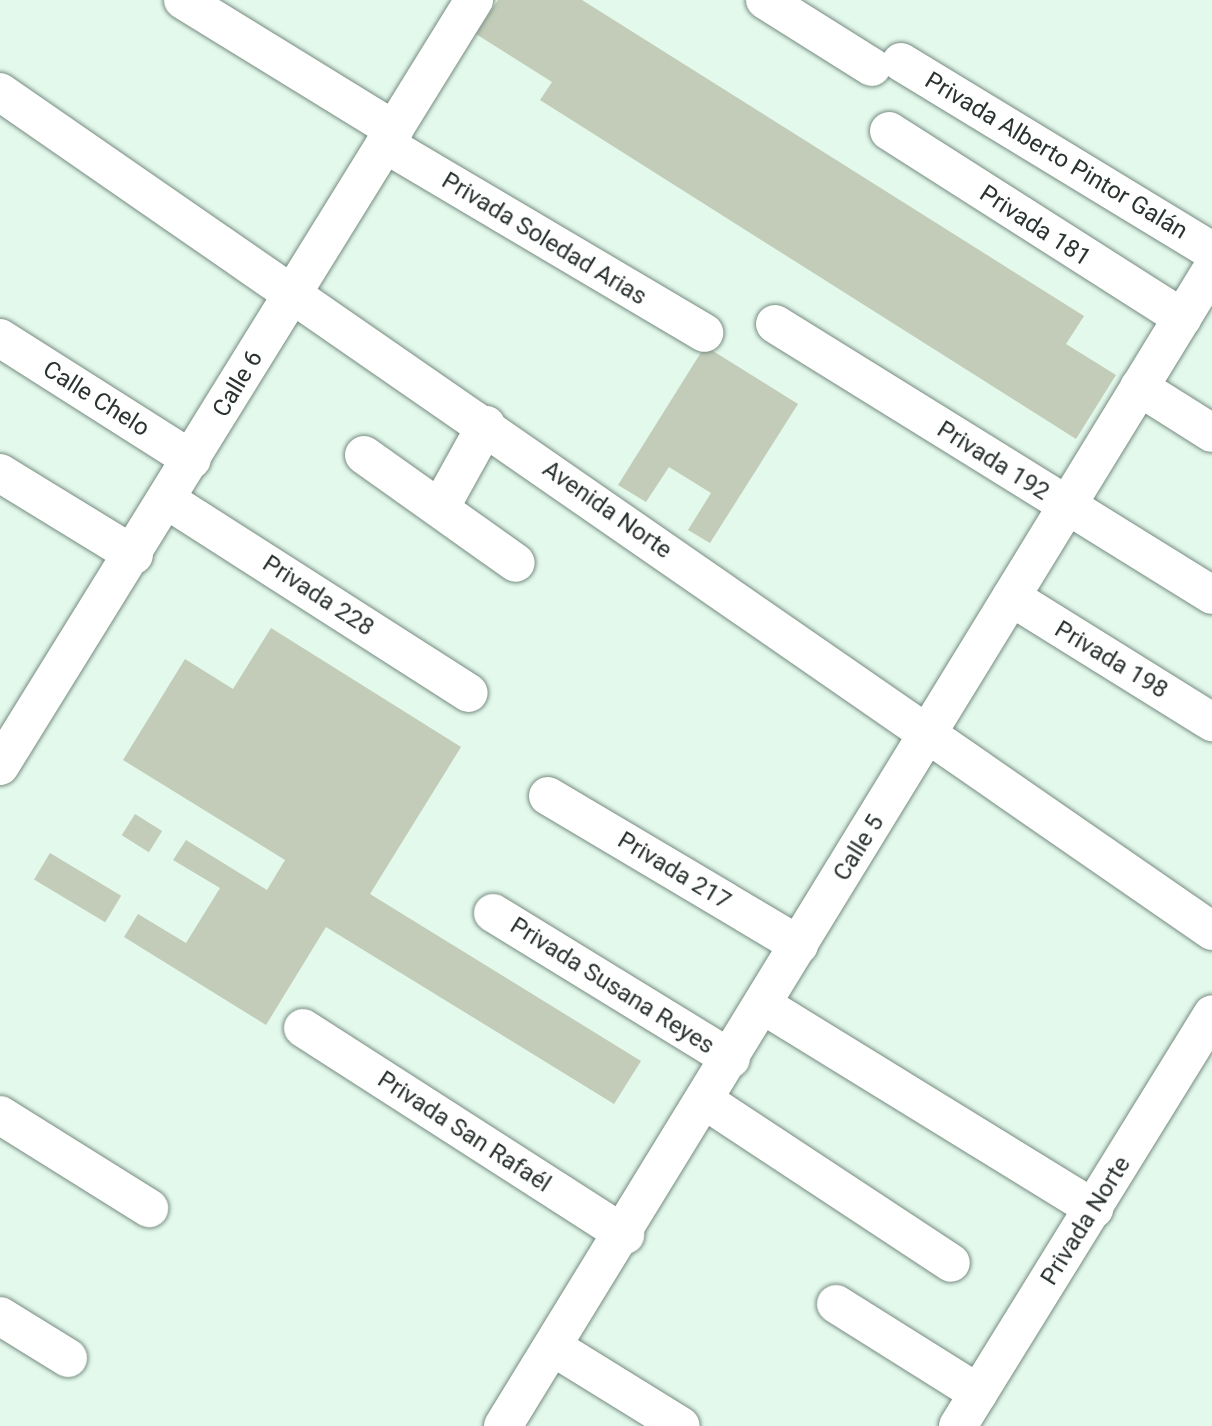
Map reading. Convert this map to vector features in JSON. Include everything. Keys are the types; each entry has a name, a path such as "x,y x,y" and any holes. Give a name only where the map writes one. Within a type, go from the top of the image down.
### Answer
{"street":[{"name":"Privada Soledad Arias","path":"183,0 390,137 704,333"},
{"name":"Calle 6","path":"6,744 134,555 474,0"},
{"name":"Privada Alberto Pintor Galán","path":"765,0 886,64 1212,251"},
{"name":"Avenida Norte","path":"0,92 292,296 486,425 1212,931"},
{"name":"Privada 181","path":"889,131 1182,318"},
{"name":"Calle 5","path":"503,1426 707,1102 1212,269"},
{"name":"Privada 192","path":"775,324 1067,508 1212,595"},
{"name":"Calle Chelo","path":"0,338 192,460"},
{"path":"1139,387 1212,433"},
{"path":"440,508 486,425"},
{"path":"364,455 516,563"},
{"path":"0,473 134,555"},
{"name":"Privada 228","path":"167,500 469,693"},
{"name":"Privada 198","path":"1011,597 1212,722"},
{"name":"Privada 217","path":"546,808 793,956"},
{"name":"Privada Susana Reyes","path":"493,913 731,1059"},
{"path":"763,1005 1094,1209"},
{"name":"Privada Norte","path":"958,1426 1212,1014"},
{"name":"Privada San Rafaél","path":"303,1028 625,1235"},
{"path":"707,1102 951,1263"},
{"path":"0,1115 149,1208"},
{"path":"836,1304 978,1393"},
{"path":"0,1316 68,1358"},
{"path":"553,1347 681,1426"}],"building":[{"path":"498,0 582,0 1084,316 1066,344 1116,375 1076,439 540,100 552,82 476,34"},
{"path":"705,346 798,404 710,543 688,530 711,493 669,467 646,502 618,485"},
{"path":"271,628 461,747 370,894 641,1061 614,1104 326,927 266,1025 124,937 138,914 186,943 220,888 173,860 186,840 267,890 285,860 123,760 185,659 233,689"},
{"path":"135,814 162,831 149,852 122,835"},
{"path":"50,853 121,896 105,922 34,880"}]}
